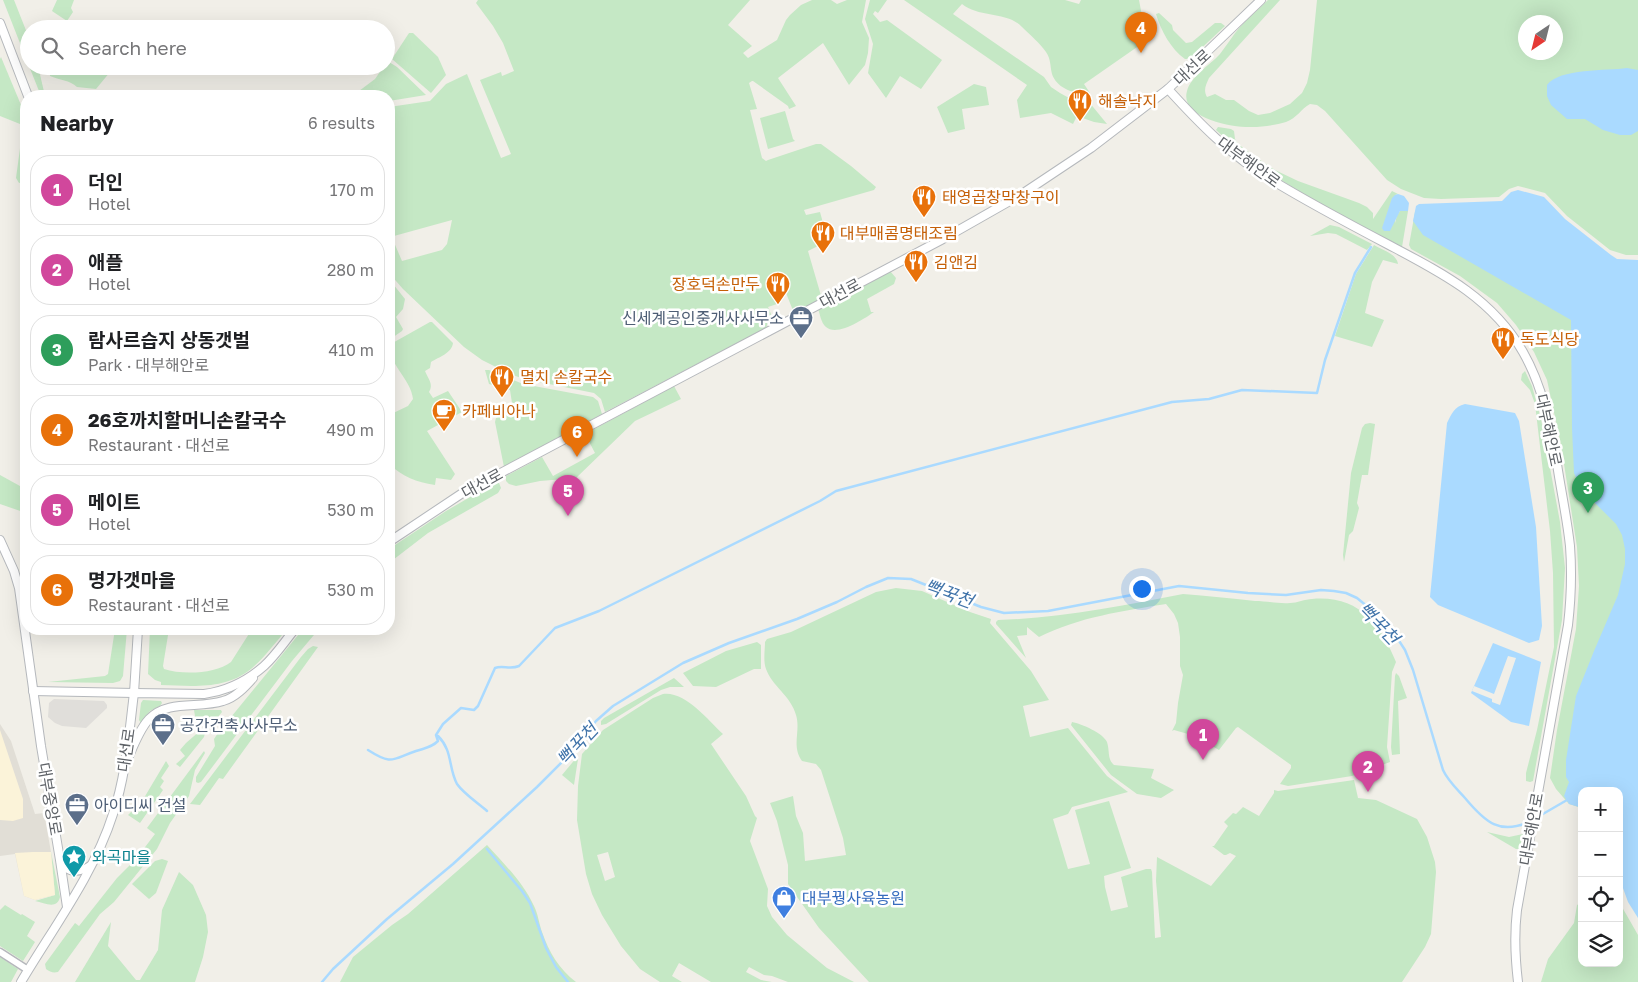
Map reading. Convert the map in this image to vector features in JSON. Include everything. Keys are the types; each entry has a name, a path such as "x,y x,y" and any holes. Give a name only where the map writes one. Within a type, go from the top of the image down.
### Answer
{"street":[{"name":"대선로","path":"395,538 465,492 997,209 1072,162 1168,90 1261,0"},
{"path":"0,23 26,90"},
{"name":"대부해안로","path":"1168,90 1196,121 1234,154 1268,178 1311,204 1451,279 1473,294 1487,306 1506,328 1523,351 1532,368 1550,426 1566,518 1571,566 1568,625 1514,931 1518,982"},
{"name":"대부중앙로","path":"0,540 14,571 20,595"},
{"name":"대부중앙로","path":"25,635 67,907"},
{"name":"대선로","path":"21,982 92,865 113,815 124,767 134,693 138,635"},
{"path":"124,767 144,725 150,718 170,708 224,701 235,696 265,665 290,635"},
{"path":"33,690 176,694 214,693 243,681 265,665"},
{"path":"60,860 65,867 73,871 85,869 92,865"},
{"path":"0,952 28,970"}],"shaded area":[{"path":"54,699 104,701 107,708 86,728 62,726 48,717 49,703"},
{"path":"0,724 11,741 35,814 44,813 51,852 55,895 35,900 24,896 15,854 0,856"}],"green space":[{"path":"3,0 14,0 22,20 20,20 20,43"},
{"path":"57,0 74,0 71,8 73,12 68,20 52,11"},
{"path":"478,0 750,0 728,25 752,46 743,53 748,58 777,40 786,20 801,5 812,0 831,0 837,4 847,0 866,0 862,22 869,38 868,53 865,65 849,85 823,43 778,78 796,106 789,109 788,106 753,81 749,83 757,109 750,110 762,158 766,161 821,144 876,187 874,190 804,210 806,215 820,212 828,241 808,251 822,299 794,313 780,278 773,296 777,304 768,307 771,314 766,328 605,412 601,399 594,393 524,379 482,360 464,347 395,280 395,245 402,261 442,250 447,244 452,220 395,236 395,106 430,101 446,84 467,74 501,158 511,154 480,80 501,72 502,76 514,71 503,43 476,3"},
{"path":"870,0 887,0 878,13 875,11 873,14 880,22 887,20 942,60 921,89 900,76 886,98 868,73 873,44 865,19"},
{"path":"904,0 1065,0 1079,4 1081,0 1139,0 1142,16 1147,28 1135,36 1140,45 1084,84 1090,93 1079,93 1068,90 1058,84 1052,74 1050,60 1046,52 1016,22 1001,16 976,11 962,4 953,14 1044,77 1051,87 1060,93 1069,98 1089,102 1107,124 1077,116 1073,124 1051,113 1020,118 1017,100 1027,85"},
{"path":"1268,0 1280,0 1209,78 1205,90 1207,97 1215,94 1226,100 1234,100 1258,115 1270,113 1290,104 1302,93 1310,70 1317,0 1638,0 1638,255 1626,255 1610,250 1567,216 1545,193 1518,186 1509,189 1499,197 1441,199 1424,198 1401,189 1387,180 1325,111 1317,105 1310,104 1286,122 1261,127 1233,126 1199,115 1191,108 1187,100 1187,91 1192,80 1220,54 1247,20"},
{"path":"1159,13 1172,25 1173,30 1186,43 1192,42 1215,23 1221,23 1225,26 1190,59 1185,59 1175,50 1164,33 1156,14"},
{"path":"409,33 413,33 438,57 446,75 431,93 395,62 395,54"},
{"path":"1,57 20,103 20,124 0,116"},
{"path":"395,66 426,95 395,100 395,90 360,90 378,75 395,75"},
{"path":"33,75 40,75 44,90 39,90"},
{"path":"108,75 96,89 77,87 68,81 50,76"},
{"path":"974,84 986,87 989,105 962,109 965,129 948,133 937,107"},
{"path":"785,111 795,141 768,149 760,118"},
{"path":"1218,127 1234,131 1238,144 1275,170 1298,181 1367,207 1373,213 1373,219 1392,191 1398,194 1395,195 1395,223 1400,211 1408,211 1402,247 1281,180 1237,148 1216,130"},
{"path":"20,148 20,183 16,178"},
{"path":"1415,212 1572,305 1623,456 1638,759 1583,787 1578,787 1578,789 1565,796 1578,807 1569,804 1556,789 1550,778 1576,629 1579,586 1577,547 1561,445 1547,380 1534,352 1516,325 1497,303 1460,276 1411,249 1409,245"},
{"path":"1330,225 1339,227 1372,244 1367,250 1336,234 1328,233 1310,236"},
{"path":"1374,245 1392,255 1398,264 1383,260 1372,282 1365,313 1384,320 1372,347 1335,336 1356,274"},
{"path":"890,271 896,278 894,284 867,299 871,312 874,312 857,322 837,330 831,330 824,325 818,309"},
{"path":"395,286 405,299 403,309 396,317 403,329 395,336"},
{"path":"432,322 453,343 448,352 431,362 430,368 425,371 431,384 429,392 433,398 448,391 462,412 427,431 455,474 451,480 436,478 435,485 410,478 395,469 395,412 408,406 413,399 408,385 395,364 395,342"},
{"path":"485,370 523,384 593,397 598,401 602,414 504,467 495,422 496,418 507,413 512,403 510,390 489,384"},
{"path":"1525,371 1532,386 1541,419 1560,522 1565,568 1562,620 1533,781 1530,782 1526,781 1526,773 1554,647 1553,573 1550,531 1535,404 1530,390 1521,380 1522,374"},
{"path":"674,386 681,399 635,421 576,478 540,481 516,486 506,481 506,476 542,457 553,476 595,453 585,434"},
{"path":"1365,424 1375,424 1368,475 1362,475 1357,503 1359,508 1353,531 1349,535 1344,562 1343,555 1351,473 1362,428"},
{"path":"0,475 20,486 20,511 0,504"},
{"path":"496,482 499,483 501,488 498,493 428,533 395,558 395,545 446,511"},
{"path":"896,588 922,591 991,619 990,623 1031,671 1049,700 1023,706 1030,737 1068,728 1107,776 1128,792 1072,807 1068,814 1053,819 1068,869 1090,864 1075,810 1109,801 1131,868 1104,876 1111,911 1128,907 1121,877 1151,869 1155,938 1161,937 1156,881 1157,857 1211,886 1236,856 1230,853 1224,855 1212,846 1214,846 1228,826 1224,822 1243,807 1259,816 1274,790 1354,780 1358,798 1376,800 1417,819 1427,837 1435,862 1436,872 1431,934 1425,947 1402,982 869,982 819,928 788,884 788,865 777,821 770,803 793,796 796,816 803,833 805,861 846,855 843,838 821,770 816,764 802,761 797,750 798,727 794,708 766,669 764,659 765,642 767,639 791,632 876,592"},
{"path":"1183,594 1281,603 1293,603 1309,599 1328,599 1355,607 1365,614 1383,635 1396,662 1392,672 1387,747 1390,762 1352,776 1288,786 1280,784 1291,768 1291,765 1238,727 1219,750 1195,736 1172,731 1176,723 1183,675 1180,666 1178,623 1166,604 1117,612 1085,620 1039,637 1027,627 1027,635 1017,636 1026,658 996,624 998,620 1068,614"},
{"path":"114,635 126,635 123,676 120,681 113,683 48,682 105,676 108,674"},
{"path":"150,635 168,635 164,669 189,673 208,671 225,666 231,662 248,635 282,635 251,669 241,676 219,684 196,686 161,685 161,682 148,674"},
{"path":"298,635 314,635 292,661 201,782 198,783 196,782 196,777 215,746 214,739"},
{"path":"757,642 761,645 761,669 754,669 716,687 693,686 683,673 726,651"},
{"path":"313,646 318,647 223,779 219,778 200,805 190,804 301,657"},
{"path":"1396,673 1399,676 1407,698 1398,701 1400,754 1392,755 1391,747"},
{"path":"674,678 684,687 670,687 661,690 606,724 601,725 601,721 604,718"},
{"path":"663,694 671,694 687,701 723,734 711,744 746,796 757,818 750,841 768,889 767,906 772,917 787,935 827,968 854,982 788,982 764,975 749,967 746,972 761,980 772,982 711,982 679,963 672,976 682,982 660,982 640,969 621,946 602,915 592,894 586,874 577,820 578,786 582,754 603,730 653,698","holes":["608,852 615,877 605,881 597,855"]},
{"path":"143,700 161,701 162,703 150,711 141,723 139,720"},
{"path":"194,710 221,710 222,712 210,727 196,722"},
{"path":"1072,722 1092,729 1105,739 1108,745 1110,760 1114,765 1154,769 1151,778 1174,790 1161,798 1137,794 1111,775 1071,725"},
{"path":"201,730 205,733 204,737 180,767 176,764 185,756 180,750"},
{"path":"204,751 205,753 195,770 189,796 170,823 157,849 114,902 100,914 58,972 46,969 45,964 75,923 79,926 155,834 147,828"},
{"path":"577,757 578,759 574,785 562,775"},
{"path":"166,761 169,766 161,778 164,781 160,787 163,790 140,823 128,815 131,812 136,814"},
{"path":"1487,832 1509,837 1523,834 1520,849 1516,849"},
{"path":"487,845 513,874 530,897 551,953 564,972 576,982 340,982 353,957 408,914"},
{"path":"51,852 60,897 53,905 35,901 55,895"},
{"path":"162,859 168,861 156,893 149,899 132,884 155,861"},
{"path":"179,872 193,885 206,915 208,932 195,982 75,982 111,922 108,946 136,980 140,980 158,950 162,910"},
{"path":"5,905 35,922 27,936 35,942 23,961 0,946 0,910"},
{"path":"1577,905 1578,967 1623,967 1623,909 1638,935 1638,982 1541,982 1548,959 1574,923"},
{"path":"0,957 18,969 11,982 0,982"}],"sand":[{"path":"0,730 23,799 23,818 13,821 0,820"},
{"path":"51,852 55,895 35,900 24,896 15,853"}],"water":[{"path":"1627,68 1638,70 1638,131 1631,135 1620,135 1603,130 1585,119 1567,119 1551,105 1547,96 1547,85 1562,76 1584,71"},
{"path":"1518,190 1544,197 1565,219 1611,255 1617,259 1638,260 1638,918 1628,902 1623,888 1623,787 1578,787 1578,807 1569,804 1564,796 1569,782 1566,777 1566,760 1576,696 1618,595 1625,564 1625,549 1622,535 1616,524 1593,501 1578,482 1574,473 1571,320 1423,235 1413,221 1416,206 1419,204 1502,201 1511,192"},
{"path":"1398,194 1404,196 1409,203 1408,211 1400,211 1390,231 1384,231 1382,228 1392,198"},
{"path":"1465,404 1515,413 1519,421 1536,527 1542,626 1539,640 1529,643 1438,605 1430,597 1447,423 1452,413"},
{"path":"1493,643 1541,662 1529,726 1511,722 1471,693"}],"pier":[{"path":"1508,656 1516,658 1500,705 1492,702 1492,699 1472,691 1474,686 1494,694"}],"waterway":[{"path":"368,750 383,758 392,760 428,748 438,741 436,735 443,724 461,708 474,710 478,706 495,668 519,666 555,628 599,611 820,501 836,491 1172,402 1209,399 1242,390 1317,393 1325,360 1355,273 1371,247"},
{"name":"뻑꾹천","path":"322,982 333,969 387,919 453,864 537,787 566,758 596,721 613,706 683,663 729,643 797,619 888,578 911,579 981,607 1004,613 1048,611 1179,586 1286,595 1321,590 1346,593 1357,598 1379,616 1390,627 1405,650 1413,670 1443,770 1450,781 1479,814 1494,824 1510,827 1531,821"},
{"path":"438,736 446,747 457,784 487,811"},
{"name":"뻑꾹천","path":"1536,818 1567,800"},
{"path":"487,849 530,903 546,948 556,967 568,982"}],"place":[{"name":"26호까치할머니손칼국수","path":"1141,53"},
{"name":"해솔낙지","path":"1080,122"},
{"name":"태영곱창막창구이","path":"924,218"},
{"name":"대부매콤명태조림","path":"823,254"},
{"name":"김앤김","path":"916,283"},
{"name":"장호덕손만두","path":"778,305"},
{"name":"신세계공인중개사사무소","path":"801,339"},
{"name":"독도식당","path":"1503,360"},
{"name":"멸치 손칼국수","path":"502,398"},
{"name":"카페비아나","path":"444,432"},
{"name":"명가갯마을","path":"577,457"},
{"name":"람사르습지 상동갯벌","path":"1588,513"},
{"name":"메이트","path":"568,516"},
{"name":"공간건축사사무소","path":"163,746"},
{"name":"더인","path":"1203,760"},
{"name":"애플","path":"1368,792"},
{"name":"아이디씨 건설","path":"77,826"},
{"name":"와곡마을","path":"74,878"},
{"name":"대부꿩사육농원","path":"784,919"}]}
